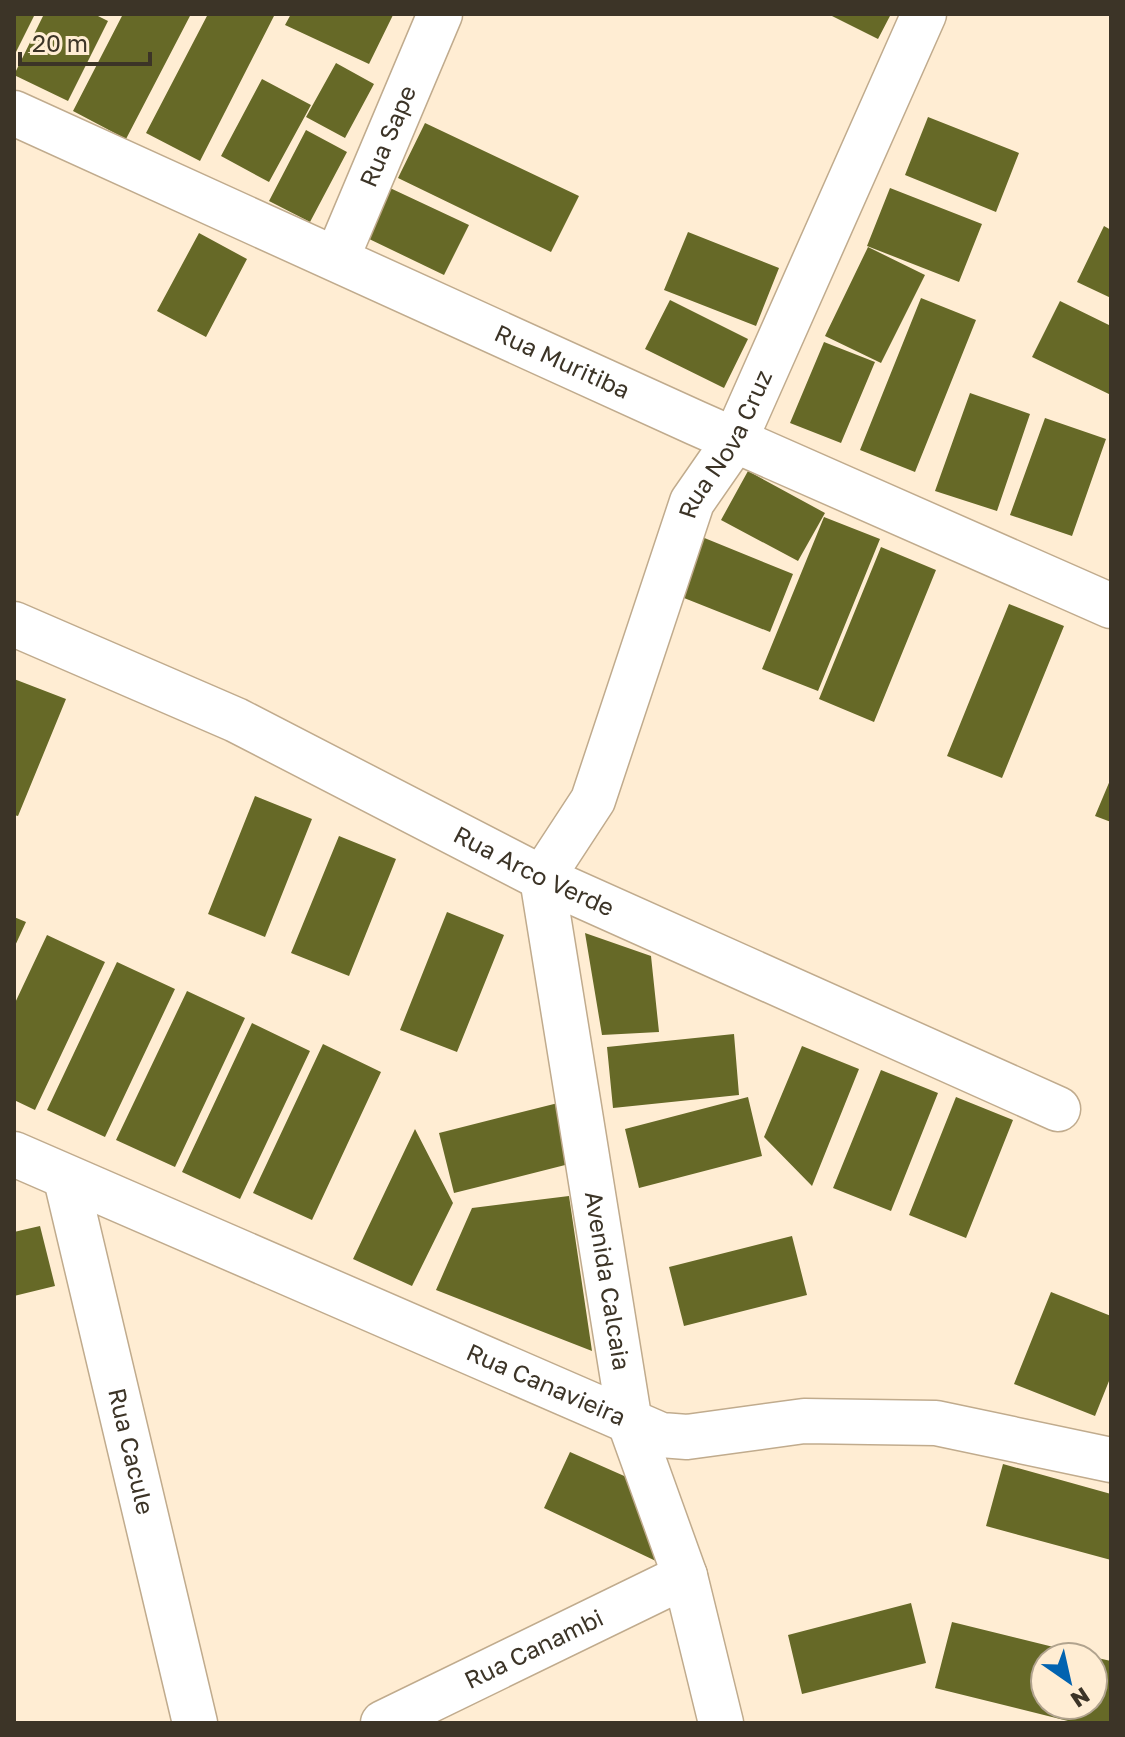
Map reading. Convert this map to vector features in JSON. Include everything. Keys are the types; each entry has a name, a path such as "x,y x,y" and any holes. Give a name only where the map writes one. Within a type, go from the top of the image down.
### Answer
{"street":[{"name":"Rua Sape","path":"337,258 440,14"},
{"name":"Rua Nova Cruz","path":"542,878 593,800 692,502 735,440 924,14"},
{"name":"Rua Muritiba","path":"14,113 735,440 1111,606"},
{"name":"Rua Arco Verde","path":"14,624 236,720 542,878 1058,1109"},
{"name":"Avenida Calcaia","path":"542,878 630,1423 685,1576 721,1723"},
{"name":"Rua Canavieira","path":"14,1154 661,1435 687,1437 804,1421 936,1423 1111,1460"},
{"name":"Rua Cacule","path":"66,1179 195,1723"},
{"name":"Rua Canambi","path":"383,1723 685,1576"}],"building":[{"path":"14,14 35,14 14,56"},
{"path":"44,14 94,14 108,21 68,101 14,75"},
{"path":"123,14 191,14 126,139 73,111"},
{"path":"208,14 275,14 200,161 146,133"},
{"path":"291,14 393,15 369,64 285,25"},
{"path":"828,14 891,14 878,39"},
{"path":"336,63 374,84 345,138 306,117"},
{"path":"262,79 311,105 269,182 221,156"},
{"path":"928,117 1019,153 996,212 905,175"},
{"path":"425,123 579,196 551,252 398,178"},
{"path":"306,130 347,152 310,222 269,201"},
{"path":"390,188 469,225 444,275 365,237"},
{"path":"890,188 982,224 959,282 867,246"},
{"path":"1104,226 1111,230 1111,298 1077,282"},
{"path":"688,232 779,268 756,326 664,290"},
{"path":"199,233 247,259 206,337 157,311"},
{"path":"868,247 925,275 881,363 825,336"},
{"path":"921,298 976,320 915,472 860,450"},
{"path":"670,300 748,339 724,388 645,349"},
{"path":"1060,301 1111,326 1111,395 1032,357"},
{"path":"824,342 875,362 841,443 790,423"},
{"path":"970,393 1030,414 997,511 935,491"},
{"path":"1045,418 1106,439 1072,536 1010,515"},
{"path":"748,471 825,513 798,561 721,520"},
{"path":"824,517 880,539 818,691 762,669"},
{"path":"702,537 793,574 770,632 679,596"},
{"path":"881,547 936,570 874,722 819,699"},
{"path":"1009,604 1064,626 1002,778 947,756"},
{"path":"14,679 66,699 18,816 14,815"},
{"path":"1111,778 1111,822 1095,816"},
{"path":"255,796 312,819 265,937 208,914"},
{"path":"339,836 396,859 349,976 291,953"},
{"path":"447,912 504,935 457,1052 400,1030"},
{"path":"14,917 26,922 14,948"},
{"path":"585,933 651,956 659,1032 602,1035"},
{"path":"47,935 105,962 35,1110 14,1100 14,1005"},
{"path":"117,962 175,989 105,1137 47,1110"},
{"path":"187,991 245,1018 175,1167 116,1140"},
{"path":"252,1023 310,1051 240,1199 182,1172"},
{"path":"734,1034 739,1095 613,1108 607,1047"},
{"path":"323,1044 381,1072 312,1220 253,1193"},
{"path":"802,1046 859,1069 812,1186 764,1137"},
{"path":"881,1070 938,1093 891,1211 833,1188"},
{"path":"748,1097 762,1156 639,1188 625,1129"},
{"path":"956,1097 1013,1120 966,1238 909,1215"},
{"path":"562,1102 577,1162 454,1193 439,1133"},
{"path":"415,1129 453,1203 412,1286 353,1259"},
{"path":"569,1196 592,1351 436,1290 472,1208"},
{"path":"40,1226 55,1286 14,1296 14,1232"},
{"path":"792,1236 807,1295 684,1326 669,1267"},
{"path":"1051,1292 1111,1316 1111,1376 1095,1416 1014,1384"},
{"path":"570,1452 631,1479 658,1562 544,1508"},
{"path":"1003,1464 1111,1494 1111,1560 986,1526"},
{"path":"911,1603 926,1663 802,1694 788,1635"},
{"path":"952,1622 1029,1641 1029,1711 935,1688"},
{"path":"1111,1661 1111,1723 1068,1721 1109,1721"}]}
